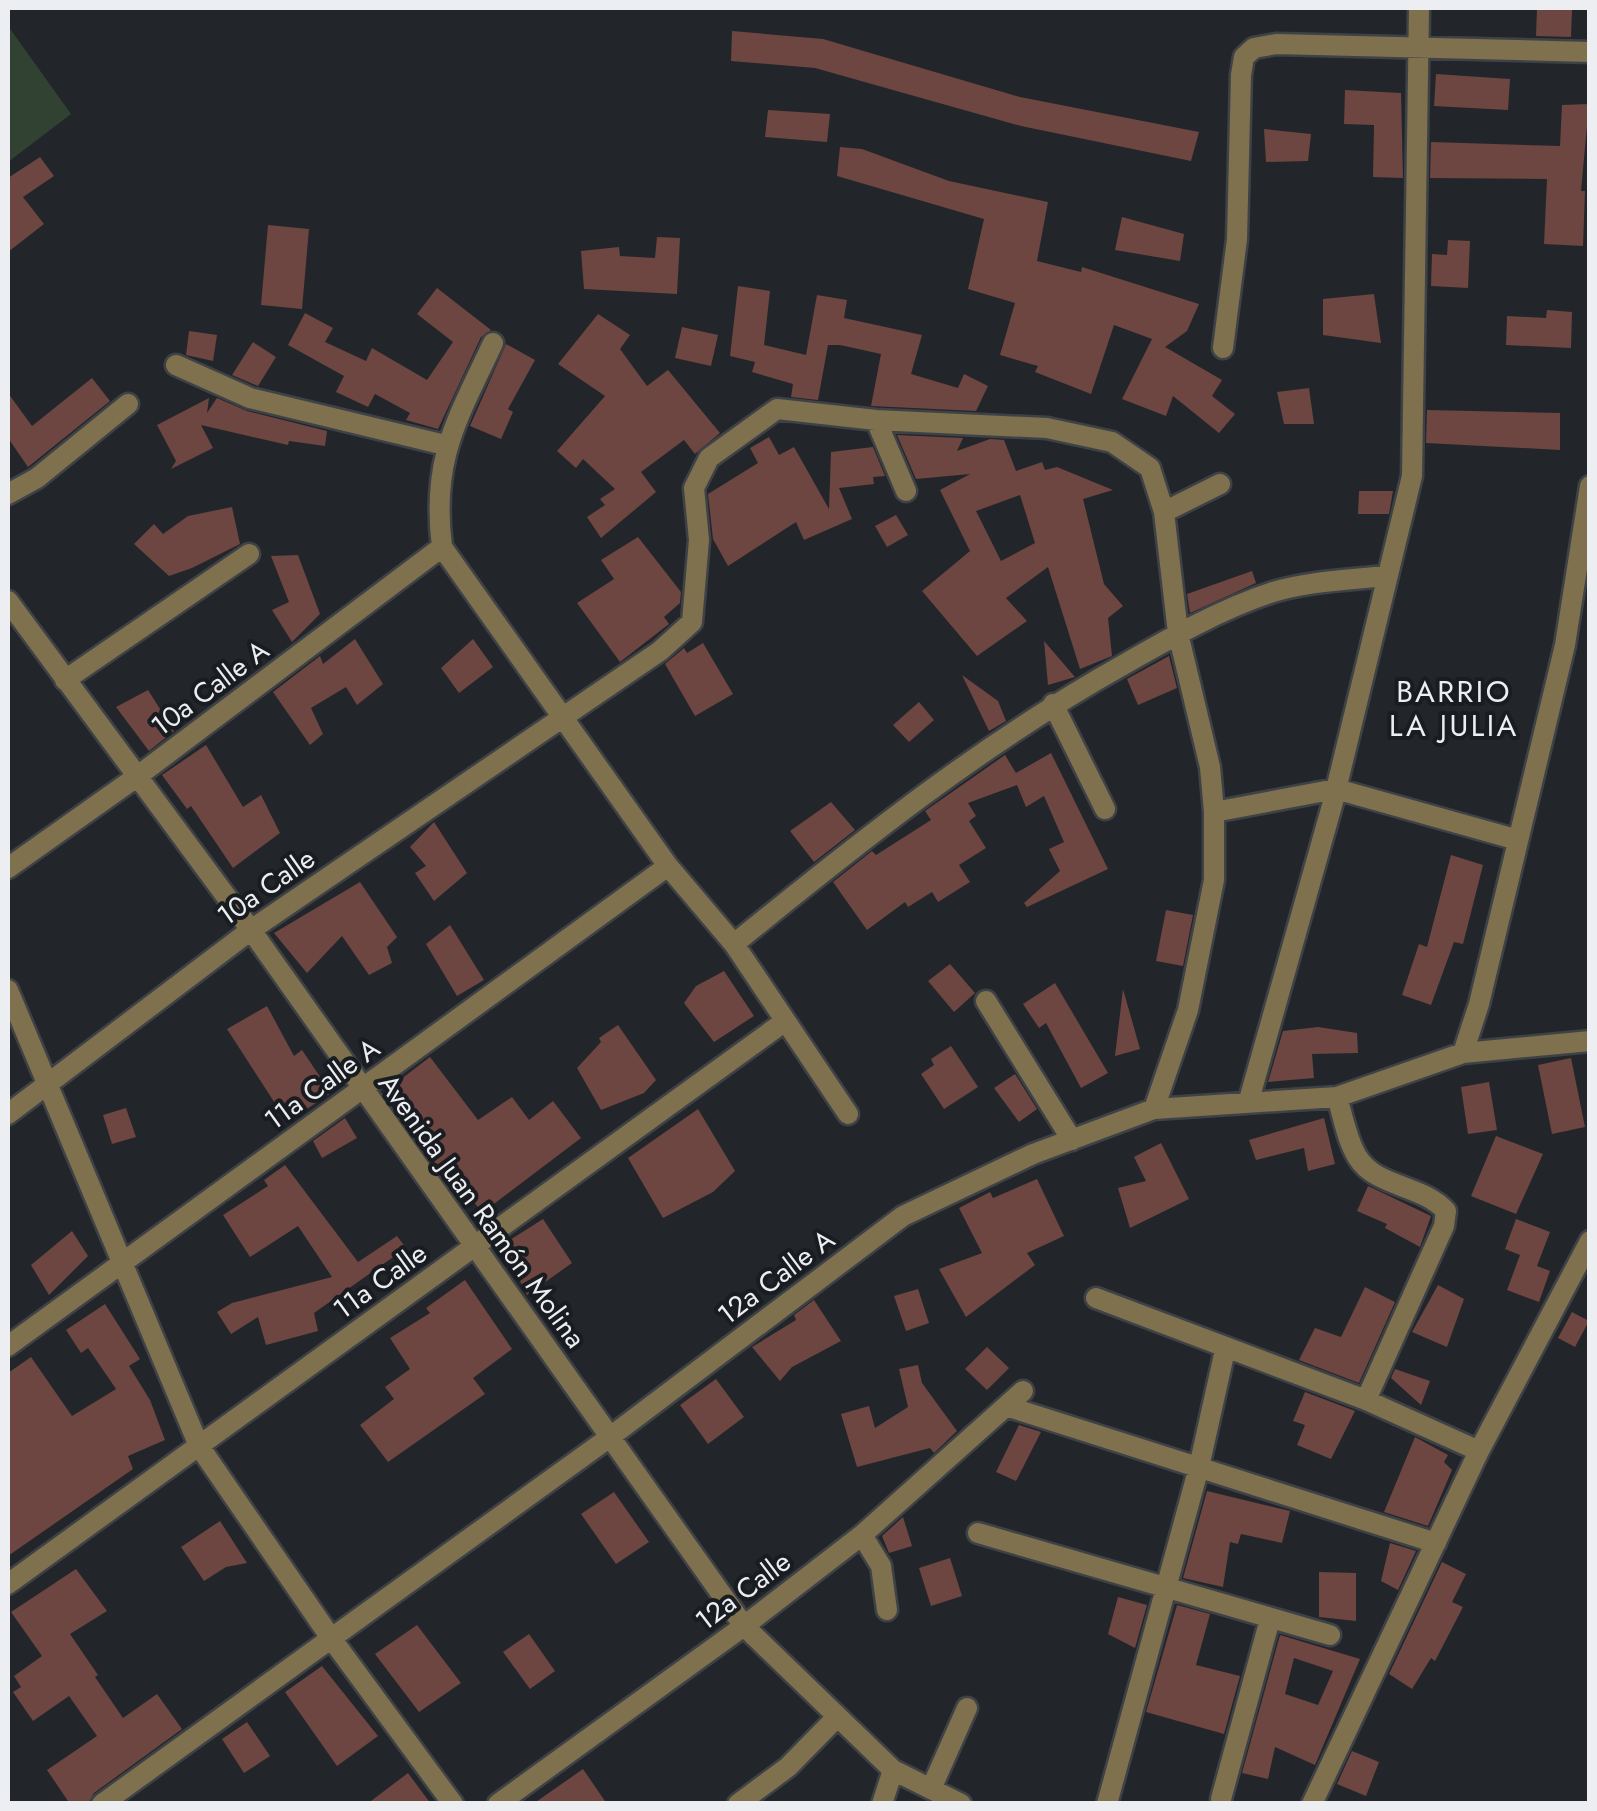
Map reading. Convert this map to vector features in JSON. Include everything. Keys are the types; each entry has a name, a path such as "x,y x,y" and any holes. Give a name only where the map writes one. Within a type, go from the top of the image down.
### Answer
{"street":[{"path":"1249,1100 1336,789 1412,476 1419,8"},
{"path":"1223,348 1237,239 1244,57 1254,48 1276,44 1590,52"},
{"path":"493,343 444,445 436,504 442,547 668,866 734,944 848,1114"},
{"path":"176,365 250,398 444,445"},
{"path":"8,494 37,478 128,404"},
{"name":"10a Calle","path":"8,1114 251,930 562,714 660,652 692,622 699,540 694,488 709,458 778,410 876,420"},
{"path":"906,491 876,420 1047,428 1112,442 1150,468 1164,512 1178,633 1210,766 1214,812 1214,880 1188,1010 1154,1109"},
{"path":"1164,512 1220,484"},
{"path":"1462,1053 1565,645 1590,486"},
{"name":"10a Calle A","path":"8,868 136,778 442,547"},
{"path":"65,680 249,554"},
{"path":"734,944 891,816 1053,704 1178,633 1272,593 1386,576"},
{"name":"Avenida Juan Ramón Molina","path":"8,601 251,930 744,1626 893,1770 961,1804"},
{"path":"1053,704 1105,809"},
{"path":"1214,812 1336,789 1518,840"},
{"name":"11a Calle A","path":"8,1346 668,866"},
{"path":"8,990 199,1446 331,1638 453,1804"},
{"path":"986,1001 1072,1140"},
{"name":"11a Calle","path":"8,1584 784,1022"},
{"name":"12a Calle A","path":"102,1804 610,1437 903,1216 1072,1140 1154,1109 1249,1100 1337,1098 1462,1053 1590,1041"},
{"path":"1337,1098 1356,1157 1368,1170 1436,1200 1446,1210 1444,1226 1366,1400"},
{"path":"1312,1804 1479,1451 1590,1240"},
{"path":"1096,1298 1225,1350 1366,1400 1479,1451"},
{"path":"1107,1804 1199,1467 1225,1350"},
{"name":"12a Calle","path":"498,1804 744,1626 862,1535 1016,1399 1199,1467"},
{"path":"1199,1467 1436,1543"},
{"path":"978,1533 1330,1635"},
{"path":"862,1535 882,1566 887,1610"},
{"path":"1221,1798 1270,1619"},
{"path":"930,1788 967,1708"},
{"path":"738,1804 788,1767 837,1717"},
{"path":"882,1804 893,1770"}],"green space":[{"path":"8,26 71,114 8,162"}],"building":[{"path":"1537,8 1572,10 1571,37 1536,36"},
{"path":"732,31 823,39 1020,97 1199,132 1191,161 1021,126 815,68 731,61"},
{"path":"1436,74 1510,79 1508,110 1434,106"},
{"path":"1345,90 1401,93 1403,178 1373,177 1374,125 1344,124"},
{"path":"1589,104 1581,191 1585,191 1583,246 1544,244 1547,179 1430,178 1431,142 1560,146 1562,105"},
{"path":"768,110 830,114 827,142 765,137"},
{"path":"1264,129 1311,134 1308,161 1266,162"},
{"path":"840,147 862,149 949,181 1048,202 1037,261 1081,272 1082,267 1199,304 1187,331 1165,347 1222,380 1212,396 1235,414 1219,433 1173,396 1166,416 1122,399 1152,339 1114,325 1091,394 1035,372 1038,366 1000,355 1015,303 968,289 984,219 837,176"},
{"path":"40,157 54,176 23,197 44,224 8,252 8,178"},
{"path":"1122,217 1184,234 1180,261 1115,250"},
{"path":"268,225 309,229 302,309 261,305"},
{"path":"657,237 680,238 677,294 584,289 581,251 619,247 620,256 655,258"},
{"path":"1448,240 1470,241 1468,288 1431,286 1432,254 1447,255"},
{"path":"738,286 770,291 764,345 806,355 817,295 847,300 844,318 922,335 911,374 958,388 964,374 988,386 976,411 871,406 881,354 828,345 818,400 791,397 793,384 752,372 755,362 730,356"},
{"path":"437,288 491,330 481,337 438,429 406,420 410,413 375,394 368,407 336,392 344,376 288,345 305,313 333,328 325,342 366,361 372,348 427,380 453,342 417,314"},
{"path":"1374,294 1381,343 1323,335 1323,299"},
{"path":"1547,310 1572,312 1571,348 1506,345 1507,316 1546,318"},
{"path":"598,314 630,335 620,349 647,386 668,370 720,433 695,454 684,440 641,472 656,492 601,538 587,517 605,505 600,499 615,489 583,459 576,468 557,451 605,396 558,364"},
{"path":"682,327 718,335 711,366 675,358"},
{"path":"189,331 217,335 213,361 186,355"},
{"path":"253,342 276,357 258,386 232,375"},
{"path":"506,344 535,360 508,409 513,412 501,439 470,426"},
{"path":"92,378 110,401 28,467 8,438 8,393 32,426"},
{"path":"1309,388 1314,424 1284,424 1277,392"},
{"path":"209,398 207,413 217,398 247,411 327,431 325,446 289,441 288,445 201,425 213,448 171,469 176,461 157,425"},
{"path":"1427,410 1560,413 1560,450 1426,443"},
{"path":"897,435 963,438 957,451 990,439 1004,440 1016,471 1042,462 1045,470 1057,467 1113,490 1083,499 1104,584 1123,606 1108,618 1112,656 1080,669 1048,567 1006,598 1027,621 977,656 922,591 970,551 940,490 970,474 916,479","holes":["1020,495 1035,543 1001,561 976,511"]},
{"path":"769,437 779,455 794,447 829,509 831,452 873,447 885,476 873,477 874,484 839,488 852,519 804,540 796,522 728,566 713,539 708,494 758,463 750,448"},
{"path":"1359,491 1393,491 1389,514 1358,514"},
{"path":"232,507 240,544 192,568 169,576 134,544 154,524 163,534 188,516"},
{"path":"896,515 908,535 887,547 875,526"},
{"path":"638,537 681,592 680,603 664,617 669,624 620,662 577,603 614,579 601,560"},
{"path":"298,555 320,614 292,642 272,610 289,602 271,556"},
{"path":"1252,571 1256,583 1190,613 1187,594"},
{"path":"355,639 383,684 357,705 346,687 311,708 323,734 310,745 273,692 320,656 323,664"},
{"path":"473,639 493,667 459,693 441,668"},
{"path":"1044,641 1075,677 1048,685"},
{"path":"703,643 733,694 695,716 665,664 684,648 687,653"},
{"path":"1169,656 1177,688 1138,705 1127,679"},
{"path":"962,675 998,701 1006,721 989,731"},
{"path":"148,690 174,731 149,751 116,707"},
{"path":"919,702 934,720 909,742 893,725"},
{"path":"206,745 243,807 261,795 280,833 233,868 191,806 187,809 162,775"},
{"path":"1051,753 1108,869 1027,907 1024,903 1060,871 1049,849 1064,842 1044,796 1026,807 1017,785 968,803 976,816 969,821 986,848 959,865 970,882 938,902 932,892 908,907 905,902 867,930 833,882 872,851 876,855 931,820 925,811 1005,755 1016,773"},
{"path":"831,802 855,830 814,862 790,831"},
{"path":"434,822 467,873 434,901 415,873 426,866 410,847"},
{"path":"1451,855 1483,865 1463,944 1454,942 1431,1005 1402,995 1419,944 1427,947"},
{"path":"360,882 397,937 387,947 392,963 369,975 342,936 307,973 274,933"},
{"path":"1166,910 1193,915 1183,966 1156,961"},
{"path":"450,925 484,980 457,996 426,944"},
{"path":"950,964 975,993 954,1012 928,981"},
{"path":"724,971 754,1016 714,1042 684,1003 696,986"},
{"path":"1055,983 1108,1073 1081,1088 1046,1023 1039,1028 1023,1004"},
{"path":"1123,989 1140,1049 1115,1056"},
{"path":"267,1006 294,1056 302,1050 331,1093 287,1122 227,1029"},
{"path":"618,1025 656,1080 644,1093 601,1110 577,1068 601,1042 599,1038"},
{"path":"1318,1027 1357,1033 1358,1053 1312,1054 1314,1078 1268,1082 1283,1031"},
{"path":"951,1046 978,1087 944,1109 921,1074 934,1065 931,1059"},
{"path":"430,1057 478,1120 512,1097 529,1120 553,1101 581,1138 482,1213 461,1184 454,1189 384,1092"},
{"path":"1571,1058 1585,1127 1552,1134 1538,1065"},
{"path":"1015,1074 1037,1109 1019,1122 994,1088"},
{"path":"1489,1082 1497,1130 1468,1134 1461,1087"},
{"path":"126,1108 136,1137 112,1144 103,1115"},
{"path":"698,1109 735,1171 713,1192 663,1218 628,1158"},
{"path":"345,1118 357,1138 322,1158 313,1141"},
{"path":"1324,1118 1335,1164 1308,1171 1304,1148 1256,1160 1249,1140"},
{"path":"1496,1136 1543,1154 1516,1214 1471,1196"},
{"path":"1161,1143 1189,1199 1130,1228 1118,1188 1146,1181 1134,1157"},
{"path":"285,1165 358,1262 397,1236 406,1248 314,1313 318,1331 266,1345 258,1317 231,1334 217,1312 232,1303 332,1277 298,1226 250,1257 223,1215 268,1186 264,1180"},
{"path":"1037,1179 1064,1236 1027,1253 1035,1265 966,1317 939,1269 982,1253 959,1208 990,1192 993,1198"},
{"path":"1368,1186 1431,1216 1420,1247 1385,1228 1387,1224 1357,1211"},
{"path":"543,1219 572,1263 527,1295 502,1245"},
{"path":"1516,1219 1550,1232 1537,1266 1550,1271 1539,1302 1507,1290 1520,1255 1505,1249"},
{"path":"72,1231 88,1256 49,1295 31,1265"},
{"path":"465,1280 512,1349 473,1378 485,1394 388,1462 360,1425 394,1399 385,1387 410,1369 390,1338 430,1313 426,1308"},
{"path":"1438,1285 1464,1299 1447,1347 1412,1332"},
{"path":"1365,1287 1395,1302 1359,1383 1299,1360 1315,1328 1341,1337"},
{"path":"918,1289 929,1323 906,1331 894,1296"},
{"path":"814,1300 841,1341 792,1367 780,1381 752,1347 796,1320 794,1315"},
{"path":"105,1304 140,1359 129,1366 150,1400 165,1440 128,1456 133,1469 8,1556 8,1373 31,1357 72,1416 116,1389 88,1348 81,1353 66,1330"},
{"path":"1572,1312 1589,1321 1575,1347 1558,1338"},
{"path":"987,1347 1009,1368 987,1390 965,1369"},
{"path":"918,1365 922,1383 957,1431 934,1453 930,1448 857,1467 841,1414 869,1406 875,1428 908,1407 899,1369"},
{"path":"1395,1369 1430,1381 1421,1405 1391,1378"},
{"path":"716,1379 744,1417 708,1444 680,1405"},
{"path":"1305,1392 1355,1411 1331,1459 1297,1445 1305,1425 1293,1421"},
{"path":"1019,1425 1041,1432 1016,1481 996,1472"},
{"path":"1415,1437 1448,1455 1444,1462 1452,1470 1428,1526 1384,1512"},
{"path":"1207,1491 1290,1511 1282,1543 1241,1534 1238,1544 1230,1542 1223,1587 1183,1578"},
{"path":"614,1492 649,1542 616,1564 581,1514"},
{"path":"903,1517 912,1546 889,1553 882,1536"},
{"path":"220,1521 247,1563 226,1567 204,1581 181,1547"},
{"path":"1390,1543 1416,1551 1398,1590 1381,1581"},
{"path":"950,1558 962,1596 931,1606 919,1568"},
{"path":"1442,1562 1466,1574 1452,1602 1463,1607 1435,1661 1431,1658 1412,1689 1389,1674"},
{"path":"76,1569 107,1611 70,1634 98,1675 95,1677 123,1718 157,1694 182,1729 94,1793 88,1804 70,1804 47,1770 97,1736 69,1696 33,1721 13,1692 21,1687 14,1676 42,1656 11,1612"},
{"path":"1319,1572 1356,1573 1356,1621 1319,1617"},
{"path":"1118,1597 1147,1605 1135,1648 1108,1634"},
{"path":"1177,1605 1210,1614 1196,1665 1240,1676 1224,1734 1146,1712"},
{"path":"417,1625 461,1683 419,1712 375,1654"},
{"path":"529,1634 555,1671 530,1689 503,1652"},
{"path":"1280,1635 1360,1659 1315,1765 1275,1747 1268,1779 1242,1773","holes":["1294,1658 1333,1671 1318,1705 1285,1694"]},
{"path":"322,1666 378,1736 337,1766 285,1692"},
{"path":"247,1722 270,1756 244,1773 222,1739"},
{"path":"1352,1751 1379,1762 1366,1796 1337,1784"},
{"path":"583,1769 607,1804 533,1804"},
{"path":"408,1773 431,1804 367,1804"}],"district":[{"name":"BARRIO LA JULIA","path":"1454,708"}]}
